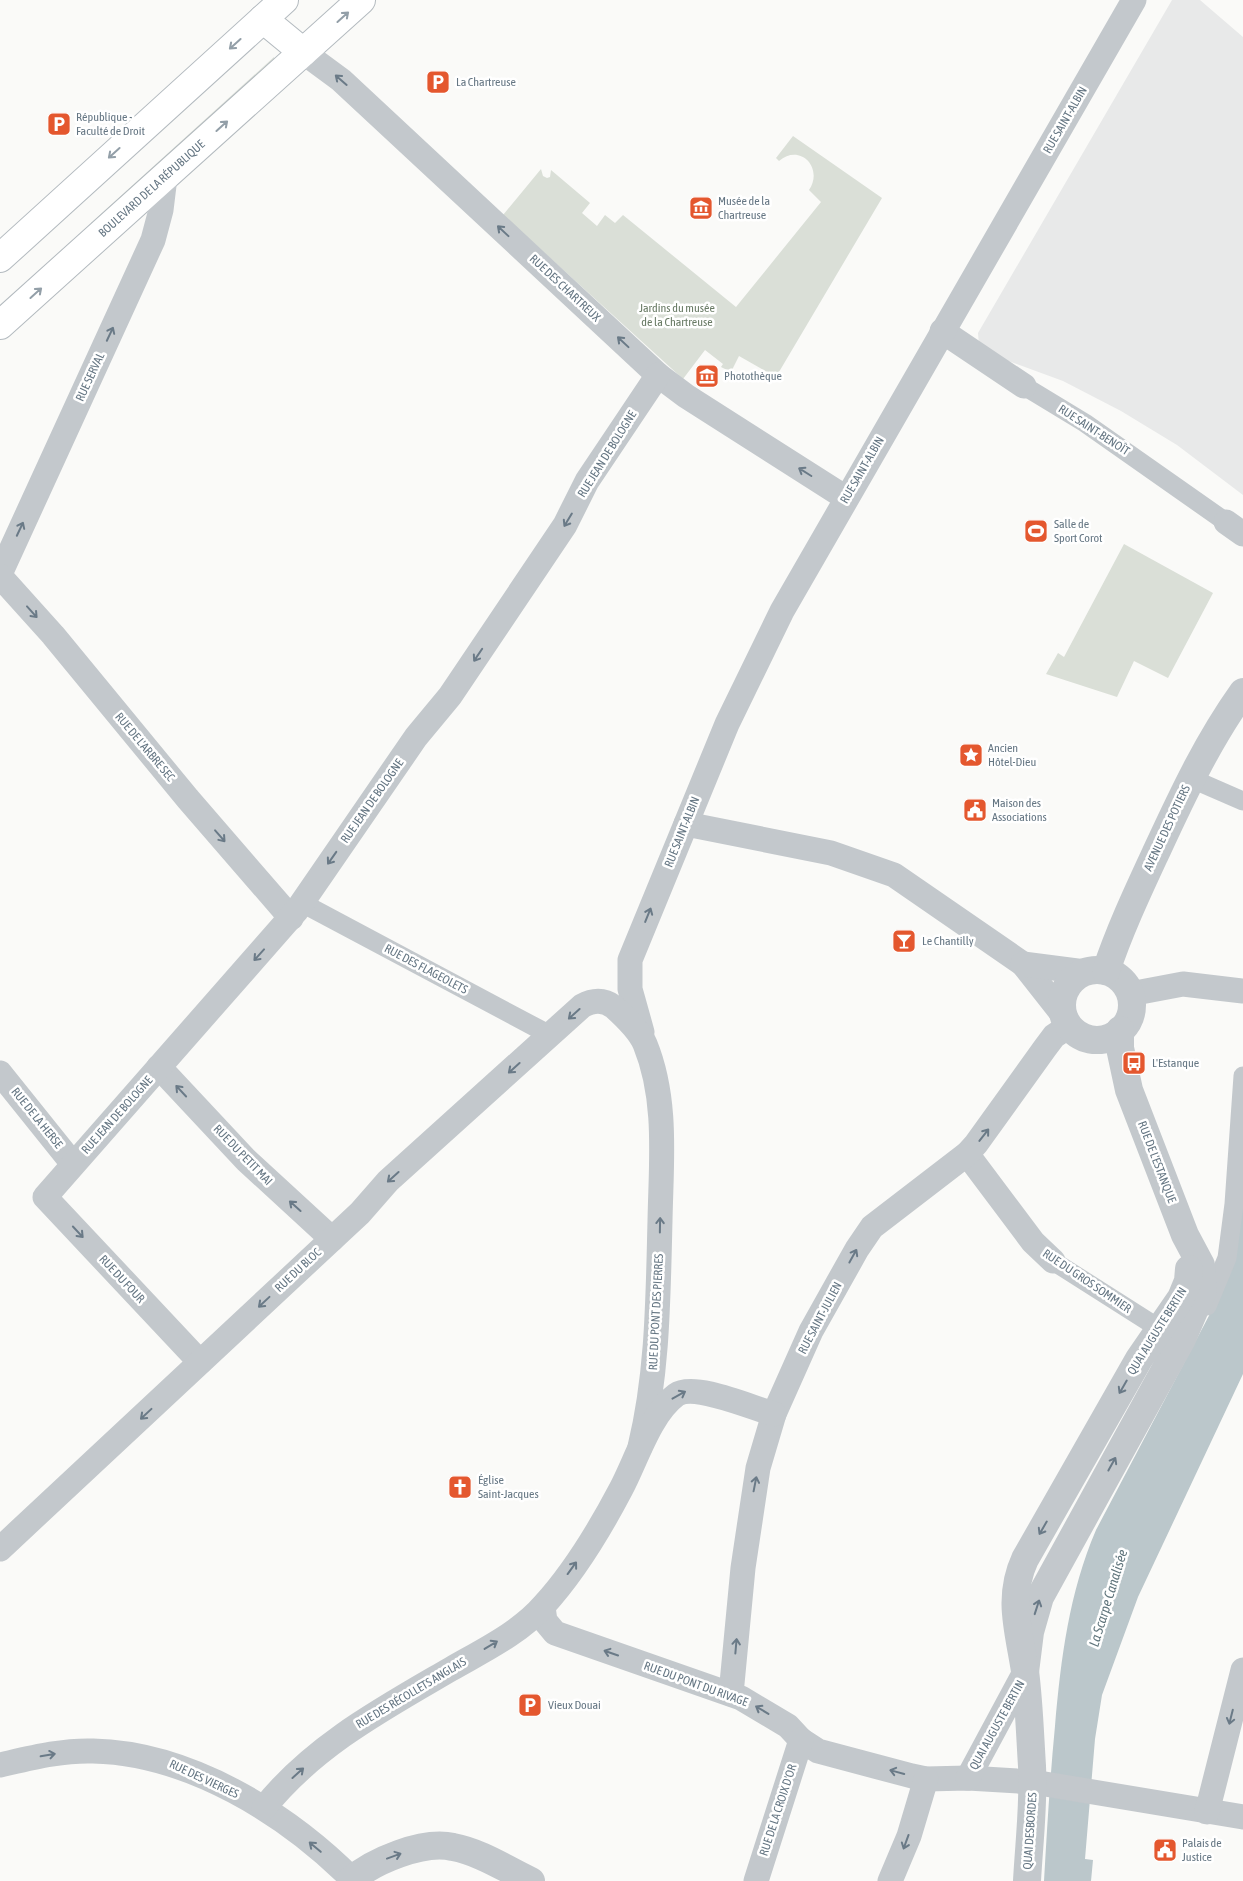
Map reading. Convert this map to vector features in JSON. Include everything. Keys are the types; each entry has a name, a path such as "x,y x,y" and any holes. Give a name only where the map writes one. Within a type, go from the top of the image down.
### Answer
{"main road":[{"path":"0,258 284,0"},
{"name":"BOULEVARD DE LA RÉPUBLIQUE","path":"0,325 361,0"},
{"path":"263,19 303,52"}],"street":[{"name":"RUE SAINT-ALBIN","path":"630,960 727,724 763,647 846,498 1134,0"},
{"name":"RUE DES CHARTREUX","path":"303,52 341,80 658,375 686,396 846,498"},
{"name":"RUE SERVAL","path":"0,575 153,240 161,210 166,177"},
{"name":"RUE SAINT-BENOÏT","path":"942,331 1024,386 1085,423 1235,528"},
{"name":"RUE JEAN DE BOLOGNE","path":"44,1197 296,910 416,737 450,696 565,525 587,481 658,375"},
{"name":"RUE DE L'ARBRE SEC","path":"0,575 53,635 188,799 296,910"},
{"name":"AVENUE DES POTIERS","path":"1096,972 1118,935 1190,778 1227,714 1243,692"},
{"path":"1190,778 1243,801"},
{"path":"686,824 831,853 884,870 906,882 1023,964 1072,1026 1100,1039 1120,1030 1130,1014 1130,994 1123,982 1096,972 1023,964"},
{"name":"RUE DES FLAGEOLETS","path":"296,910 550,1035"},
{"name":"RUE DU PONT DES PIERRES","path":"630,960 630,989 657,1084 661,1144 658,1329 647,1416 640,1447"},
{"path":"1072,1026 1062,1000 1065,990 1071,981 1096,972"},
{"path":"1130,994 1184,984 1243,991"},
{"name":"RUE DU PONT DES PIERRES","path":"602,1001 619,1011 645,1043"},
{"name":"RUE DU BLOC","path":"0,1549 332,1239 388,1181 582,1006 588,1002 602,1001"},
{"name":"RUE DE L'ESTANQUE","path":"1072,1026 1108,1060 1129,1090"},
{"name":"RUE SAINT-JULIEN","path":"731,1694 750,1509 761,1452 774,1414 811,1331 857,1249 872,1227 967,1154 984,1135 1045,1048 1072,1026"},
{"name":"RUE DE L'ESTANQUE","path":"1120,1030 1120,1048 1129,1090 1185,1235"},
{"name":"RUE DU PETIT MAI","path":"159,1067 246,1160 332,1239"},
{"name":"RUE DE LA HERSE","path":"0,1073 73,1164"},
{"path":"1194,1313 1204,1311 1227,1258 1234,1204 1243,1076"},
{"name":"RUE DU GROS SOMMIER","path":"967,1154 1033,1242 1053,1262 1160,1329"},
{"name":"RUE DU FOUR","path":"44,1197 200,1362"},
{"name":"QUAI AUGUSTE BERTIN","path":"968,1778 1025,1672 1030,1632 1040,1597 1182,1339 1194,1313 1203,1290 1203,1280 1201,1265 1185,1235"},
{"name":"QUAI AUGUSTE BERTIN","path":"1038,1782 1014,1595 1022,1567 1130,1374 1181,1298 1188,1282 1185,1235"},
{"path":"640,1447 668,1402 682,1392 701,1392 774,1414"},
{"name":"RUE DES RÉCOLLETS ANGLAIS","path":"264,1808 276,1794 320,1753 360,1722 507,1635 543,1607 597,1531 621,1489 640,1447"},
{"name":"RUE DU PONT DU RIVAGE","path":"543,1607 545,1621 555,1633 731,1694 788,1726 801,1740 818,1751 926,1779 968,1778 1038,1782 1243,1817"},
{"path":"1206,1812 1243,1670"},
{"name":"RUE DE LA CROIX D'OR","path":"756,1881 801,1740"},
{"name":"RUE DES VIERGES","path":"0,1765 75,1752 132,1754 179,1766 264,1808 289,1825 351,1880"},
{"path":"890,1881 909,1836 926,1779"},
{"name":"QUAI DESBORDES","path":"1027,1881 1038,1782"},
{"path":"351,1880 388,1858 421,1848 444,1845 466,1850 530,1881"}],"shaded area":[{"path":"1172,0 1200,0 1243,37 1243,495 1177,445 1121,411 1063,381 1000,358 979,345 978,333"}],"green space":[{"path":"274,57 275,64 98,230 91,223"},
{"name":"Jardins du musée de la Chartreuse","path":"793,136 882,198 776,377 739,356 731,372 721,367 723,364 705,350 683,379 503,215 541,169 543,176 547,178 550,177 551,170 590,203 582,213 597,226 605,215 615,223 623,215 736,307 821,202 809,190 814,174 808,160 802,156 795,155 787,156 779,161 776,158"},
{"path":"1124,544 1213,593 1168,678 1134,661 1117,697 1046,674 1058,653 1064,657"}],"water":[{"name":"La Scarpe Canalisée","path":"1243,1134 1243,1374 1138,1597 1102,1695 1095,1739 1085,1859 1093,1860 1091,1881 1044,1881 1060,1676 1063,1651 1079,1578 1096,1530 1222,1291"}],"place":[{"name":"La Chartreuse","path":"438,82"},
{"name":"République - Faculté de Droit","path":"59,124"},
{"name":"Musée de la Chartreuse","path":"701,208"},
{"name":"Photothèque","path":"707,376"},
{"name":"Salle de Sport Corot","path":"1036,531"},
{"name":"Ancien Hôtel-Dieu","path":"971,755"},
{"name":"Maison des Associations","path":"975,810"},
{"name":"Le Chantilly","path":"904,941"},
{"name":"L'Estanque","path":"1134,1063"},
{"name":"Église Saint-Jacques","path":"460,1487"},
{"name":"Vieux Douai","path":"530,1705"},
{"name":"Palais de Justice","path":"1165,1850"}]}
